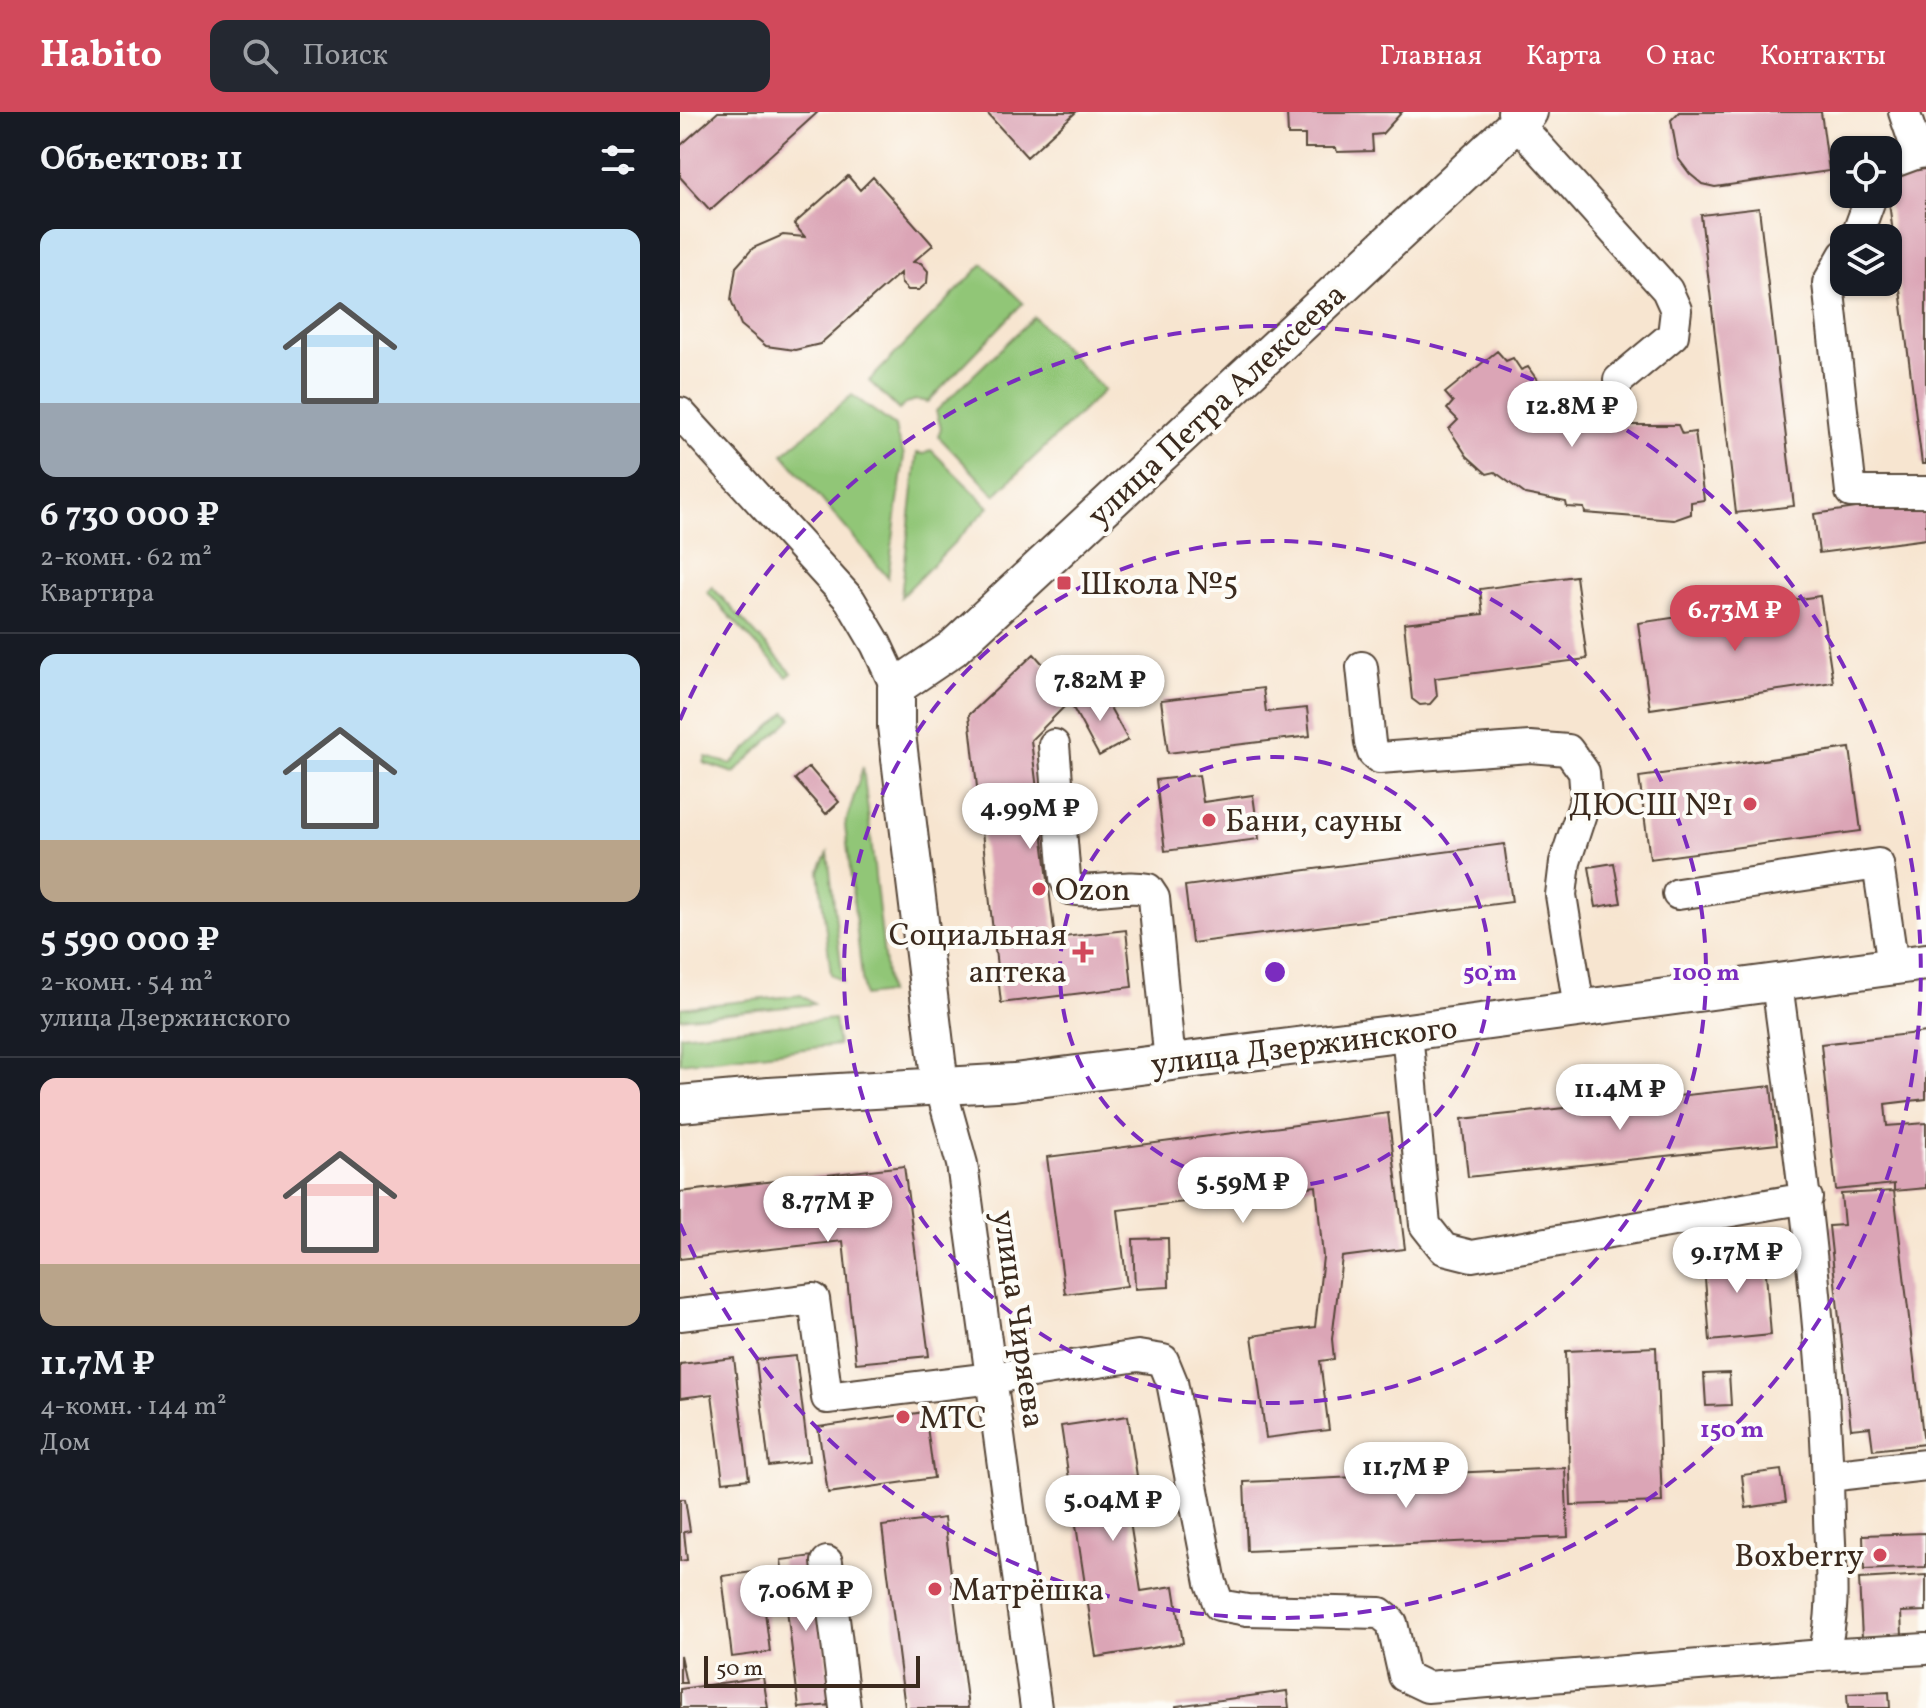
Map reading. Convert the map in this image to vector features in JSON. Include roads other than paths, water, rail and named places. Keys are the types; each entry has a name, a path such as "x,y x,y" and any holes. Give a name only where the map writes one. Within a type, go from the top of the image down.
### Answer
{"main road":[{"name":"улица Петра Алексеева","path":"896,687 952,649 1519,116"},
{"path":"896,687 896,726 940,1085"},
{"name":"улица Дзержинского","path":"680,1104 1014,1082 1777,984 1909,964"}],"street":[{"path":"1902,159 1922,152 1904,112"},
{"path":"1519,116 1667,290 1676,310 1673,335 1619,380"},
{"path":"1830,280 1851,492 1926,492"},
{"path":"680,413 850,600 876,644 896,687"},
{"path":"1362,667 1370,743 1373,753 1379,758 1530,747 1568,750 1584,772 1586,798 1565,862 1561,895 1579,1008"},
{"path":"1054,745 1065,878 1070,889 1137,887 1148,889 1154,898 1170,1063"},
{"path":"1678,894 1878,864 1909,964"},
{"path":"1777,984 1807,1198 1828,1476 1831,1630 1823,1655"},
{"path":"1407,1032 1425,1225 1444,1249 1472,1256 1807,1198"},
{"name":"улица Чиряева","path":"940,1085 962,1164 1036,1708"},
{"path":"680,1315 814,1299 827,1398 1138,1356 1163,1360 1172,1382 1211,1583 1219,1605 1247,1610 1380,1613 1392,1623 1404,1676 1427,1687 1926,1649"},
{"path":"1828,1476 1926,1465"},
{"path":"827,1562 845,1708"}],"place":[{"name":"Школа №5","path":"1064,583"},
{"name":"ДЮСШ №1","path":"1750,804"},
{"name":"Бани, сауны","path":"1209,820"},
{"name":"Ozon","path":"1039,889"},
{"name":"Социальная аптека","path":"1083,952"},
{"name":"МТС","path":"903,1417"},
{"name":"Boxberry","path":"1880,1555"},
{"name":"Матрёшка","path":"935,1589"}]}
